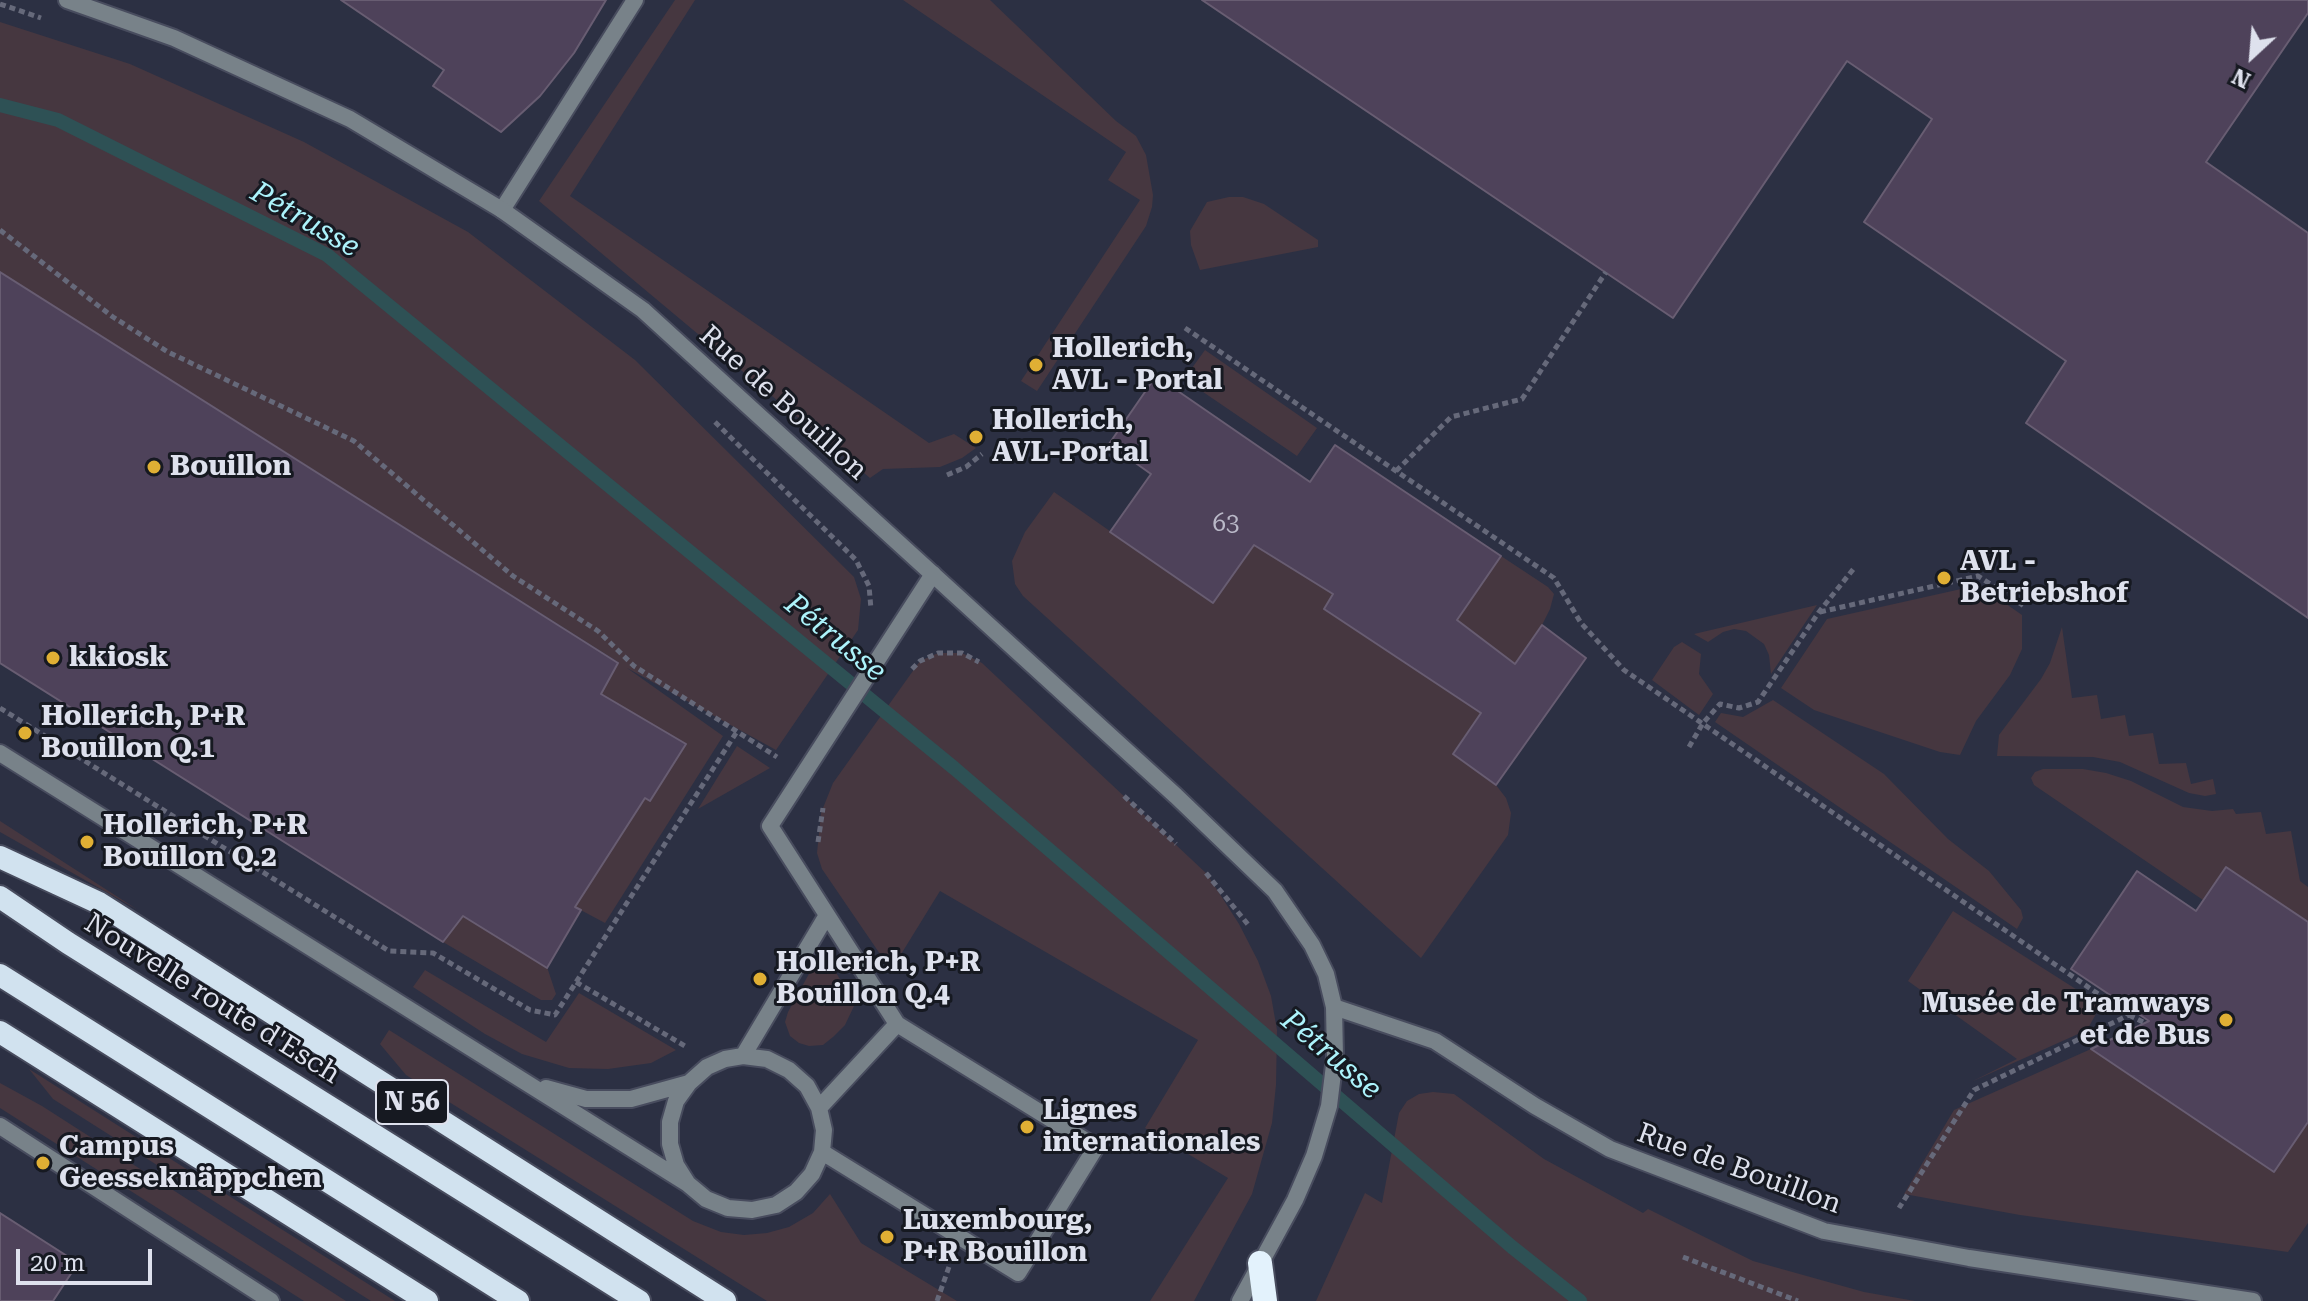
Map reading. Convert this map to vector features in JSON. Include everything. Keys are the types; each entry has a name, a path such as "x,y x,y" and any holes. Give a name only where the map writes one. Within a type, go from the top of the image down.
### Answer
{"highway":[{"name":"N 56","path":"0,857 99,903 725,1301"},
{"name":"Nouvelle route d'Esch","path":"0,897 81,952 639,1301"},
{"path":"0,975 518,1301"},
{"path":"0,1032 427,1301"},
{"path":"1260,1263 1265,1301"}],"street":[{"name":"Rue de Bouillon","path":"67,0 174,38 350,119 502,210 643,310 1176,796 1275,891 1312,945 1326,974 1333,1002 1335,1057 1329,1106 1314,1156 1295,1200 1240,1301"},
{"path":"502,210 635,0"},
{"path":"822,1152 1018,1273 1096,1147 897,1024 770,826 933,574"},
{"path":"0,753 688,1184 706,1199 728,1208 752,1210 776,1205 796,1192 812,1174 822,1152 824,1130 819,1108 807,1086 789,1070 767,1059 743,1056 707,1067 689,1083 676,1101 670,1122 670,1144 676,1165 688,1184"},
{"path":"743,1056 827,915"},
{"name":"Rue de Bouillon","path":"1333,1002 1351,1012 1435,1041 1535,1106 1610,1149 1824,1231 1969,1258 2253,1301"},
{"path":"819,1108 897,1024"},
{"path":"528,1083 586,1099 631,1099 689,1083"},
{"path":"0,1126 266,1300"}],"path":[{"path":"0,4 45,19"},
{"path":"0,230 113,317 168,352 354,441 513,576 598,631 634,666 777,757 786,747"},
{"path":"1396,471 1451,417 1522,399 1606,272"},
{"path":"1185,328 1554,578 1581,623 1624,670 2143,1022"},
{"path":"707,415 856,560 869,586 871,613"},
{"path":"947,475 966,467 982,454"},
{"path":"1689,747 1703,723 1720,704 1739,708 1758,702 1819,612 1855,567"},
{"path":"1819,612 1978,576 2024,606"},
{"path":"911,671 920,661 938,653 962,653 982,663"},
{"path":"0,708 389,951 433,953 530,1010 555,1015 736,733"},
{"path":"1117,789 1185,853"},
{"path":"817,853 825,803"},
{"path":"1196,863 1250,927"},
{"path":"576,982 684,1045 707,1067"},
{"path":"1899,1208 1974,1090 2129,1015"},
{"path":"1683,1257 1798,1301"}],"shaded area":[{"path":"675,0 695,0 570,196 929,443 954,434 976,448 962,458 940,467 883,469 870,478 539,201"},
{"path":"903,0 990,0 1116,121 1136,136 1146,155 1153,195 1146,226 1037,391 1021,381 1140,200 1108,180 1126,152"},
{"path":"0,22 130,64 304,142 468,232 635,360 854,577 861,599 858,630 776,750 627,668 723,736 605,923 575,907 645,798 650,801 686,744 601,694 618,662 0,272"},
{"path":"1243,197 1264,204 1318,240 1318,247 1200,270 1191,245 1190,231 1207,202"},
{"path":"1205,350 1317,428 1297,456 1184,379"},
{"path":"1054,492 1213,603 1254,545 1333,594 1324,609 1427,677 1463,625 1457,620 1501,556 1554,594 1542,625 1453,753 1496,785 1506,798 1511,813 1508,835 1421,958 1023,596 1015,584 1012,561 1025,532"},
{"path":"1979,585 2022,615 2022,649 2010,675 1976,721 1960,755 1940,752 1814,710 1781,688 1827,619"},
{"path":"1817,605 1771,674 1764,644 1746,631 1734,629 1723,632 1708,642 1694,634"},
{"path":"2062,627 2072,698 2097,695 2101,719 2125,715 2129,736 2153,733 2159,764 2186,763 2191,784 2213,779 2216,794 2205,796 2189,793 2120,762 2093,757 1997,756 1999,735 2041,679"},
{"path":"1682,642 1701,654 1699,674 1713,694 1699,715 1652,680 1674,647"},
{"path":"938,653 962,653 982,663 1207,874 1258,961 1271,996 1277,1030 1272,1123 1252,1194 1194,1301 1150,1301 1228,1178 1145,1128 1198,1040 940,891 895,964 880,954 822,869 817,853 821,813 833,783 920,661"},
{"path":"1773,700 1884,774 1948,839 1989,871 2021,910 2023,918 2017,929 1715,722 1721,713 1743,717"},
{"path":"737,746 770,768 698,809"},
{"path":"2043,769 2083,769 2106,773 2131,781 2183,807 2212,811 2233,809 2236,814 2261,812 2266,834 2291,831 2300,881 2308,887 2308,922 2226,867 2203,900 2034,785 2031,778"},
{"path":"0,821 138,910 0,832"},
{"path":"1953,911 2101,1005 2087,1030 1971,1082 2017,1059 1908,981"},
{"path":"463,916 547,967 556,994 552,1000 541,1000 443,942"},
{"path":"816,961 829,961 855,1004 845,1025 833,1037 823,1045 809,1046 790,1036 785,1022"},
{"path":"425,970 546,1042 579,993 676,1050 651,1063 608,1069 569,1068 522,1054 413,987"},
{"path":"389,1030 693,1221 721,1232 744,1235 789,1227 813,1213 830,1194 861,1243 957,1301 767,1301 406,1075 380,1044"},
{"path":"2091,1049 2274,1172 2308,1122 2308,1223 2288,1252 2020,1215 1904,1194 1954,1110"},
{"path":"29,1069 395,1301 371,1301 53,1099"},
{"path":"0,1083 42,1106 346,1301 304,1301 0,1108"},
{"path":"1419,1094 1454,1094 1544,1159 1643,1213 1648,1209 1753,1261 1864,1292 1915,1301 1316,1301 1365,1193 1382,1203 1399,1113 1407,1101"}],"building":[{"path":"341,0 606,0 574,53 540,96 501,132 433,86 444,70"},
{"path":"1202,0 2308,0 2308,13 2206,162 2308,233 2308,618 2026,423 2066,361 1864,222 1932,119 1847,61 1673,318"},
{"name":"Bouillon","path":"0,272 618,663 601,694 686,744 650,801 645,798 575,907 581,910 547,968 463,916 443,942 0,663"},
{"path":"1156,376 1310,482 1335,445 1501,556 1457,620 1515,664 1542,625 1586,658 1496,785 1453,754 1481,713 1324,609 1333,594 1254,545 1213,603 1110,532 1151,474 1109,444"},
{"name":"Musée de Tramways et de Bus","path":"2226,867 2308,922 2308,1122 2274,1172 2091,1049 2149,1021 2071,969 2137,871 2196,911"},
{"path":"0,1213 78,1263 53,1301 0,1301"}],"waterway":[{"name":"Pétrusse","path":"0,105 58,120 327,255 954,768 1512,1247 1580,1301"}],"place":[{"name":"Hollerich, AVL - Portal","path":"1036,365"},
{"name":"Hollerich, AVL-Portal","path":"976,437"},
{"name":"Bouillon","path":"154,467"},
{"name":"AVL - Betriebshof","path":"1944,578"},
{"name":"kkiosk","path":"53,658"},
{"name":"Hollerich, P+R Bouillon Q.1","path":"25,733"},
{"name":"Hollerich, P+R Bouillon Q.2","path":"87,842"},
{"name":"Hollerich, P+R Bouillon Q.4","path":"760,979"},
{"name":"Musée de Tramways et de Bus","path":"2226,1020"},
{"name":"Lignes internationales","path":"1027,1127"},
{"name":"Campus Geesseknäppchen","path":"43,1163"},
{"name":"Luxembourg, P+R Bouillon","path":"887,1237"}]}
